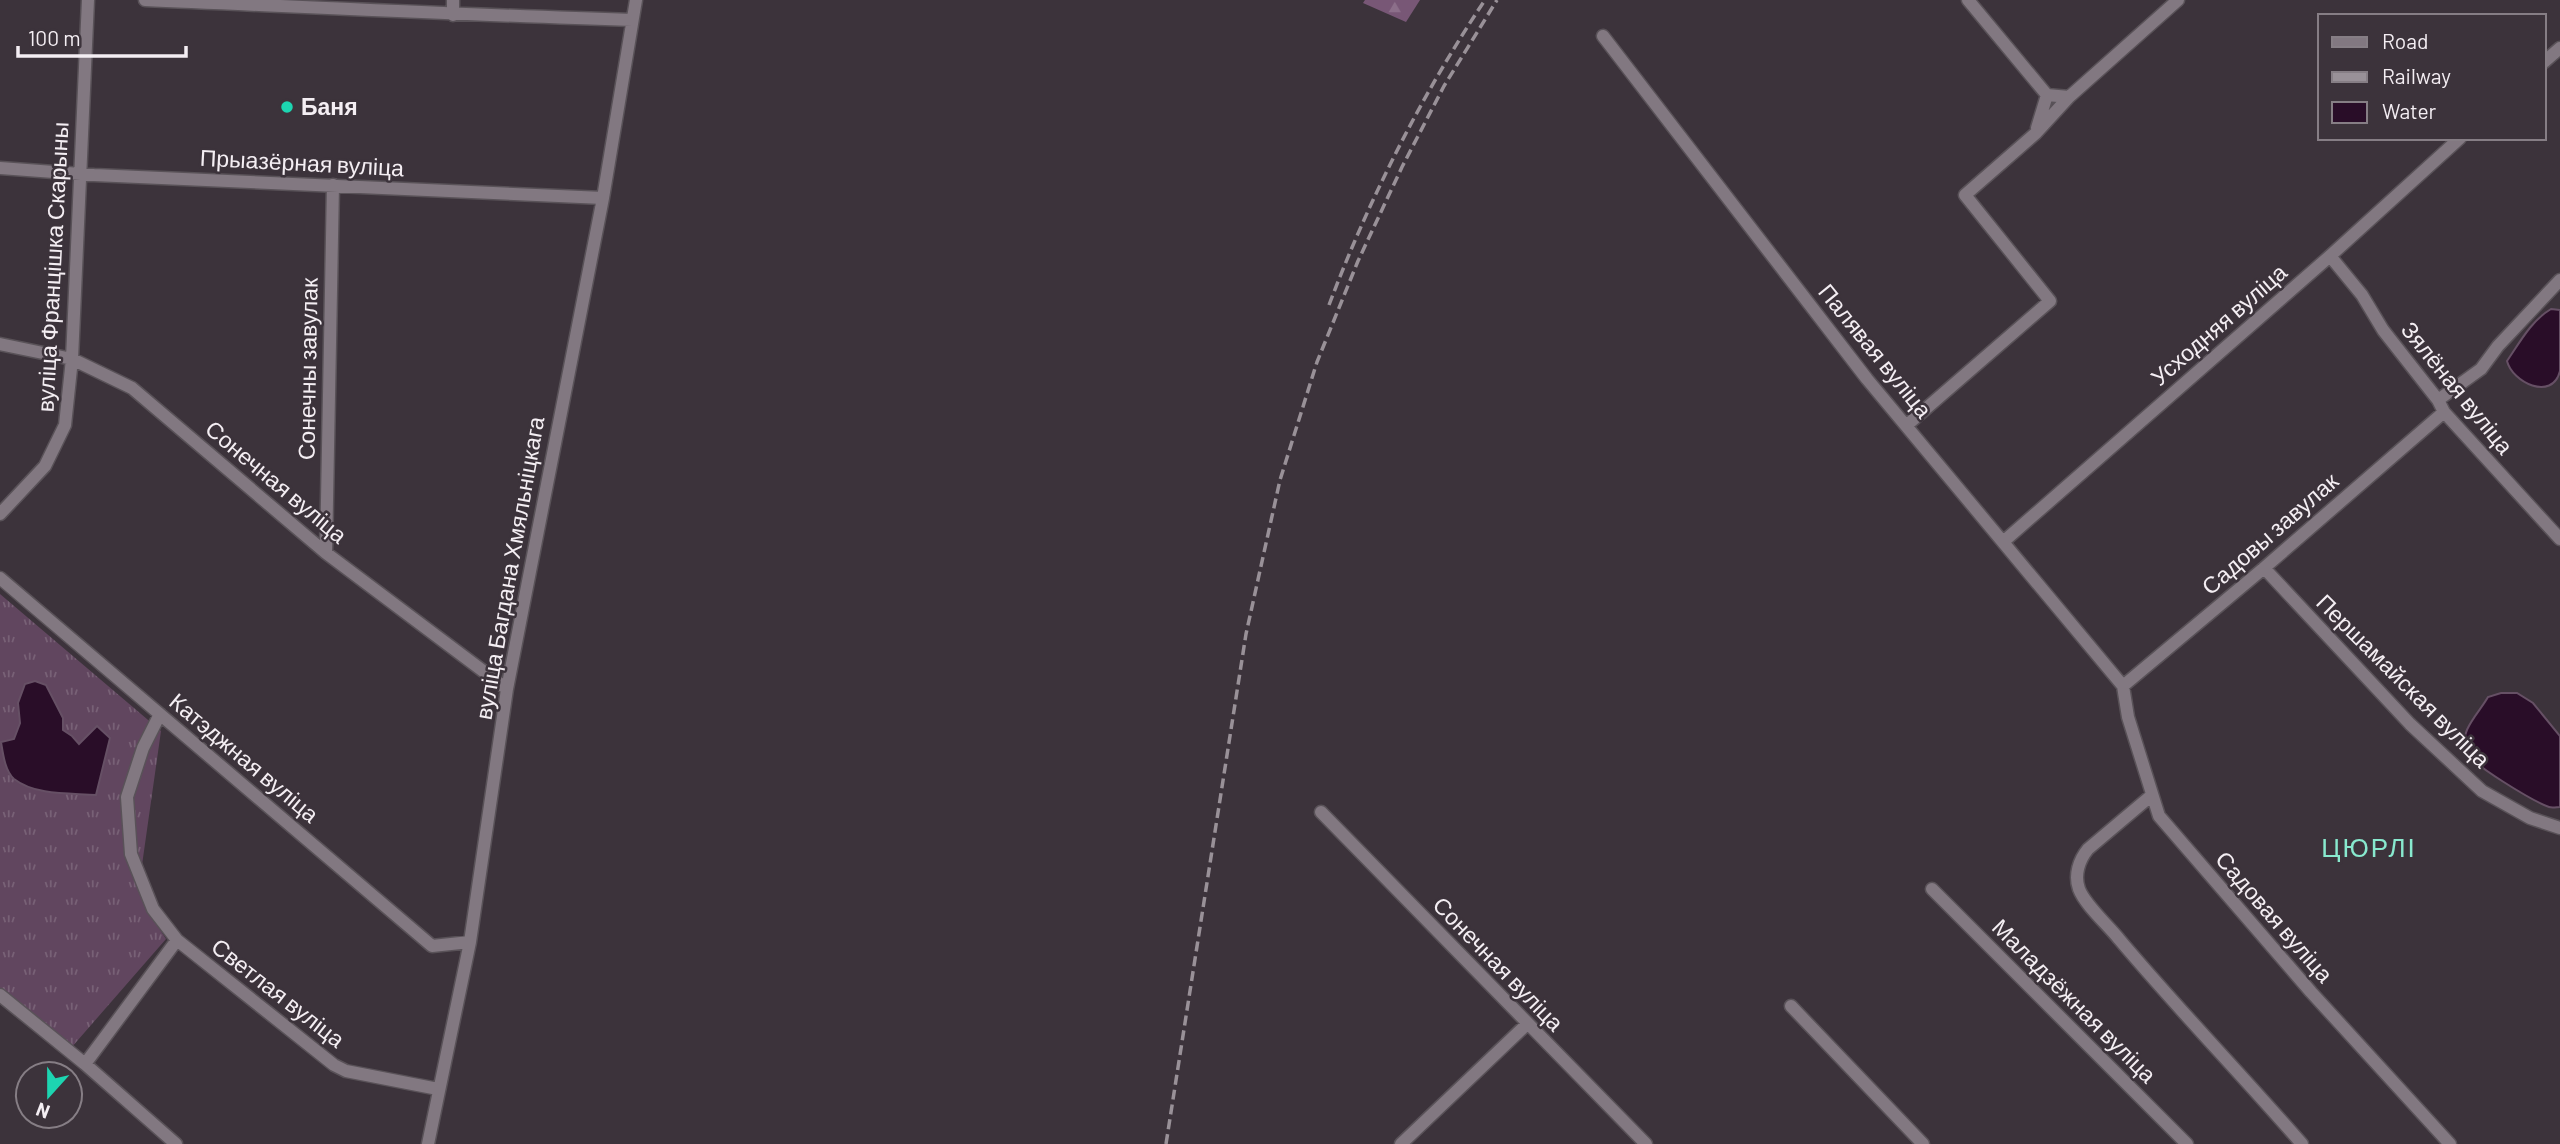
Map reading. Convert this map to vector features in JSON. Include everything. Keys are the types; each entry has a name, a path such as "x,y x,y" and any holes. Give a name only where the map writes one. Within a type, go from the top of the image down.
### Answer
{"street":[{"name":"вуліца Францішка Скарыны","path":"0,514 45,466 65,425 72,359 88,0"},
{"path":"145,0 280,3 453,15 632,20"},
{"path":"453,0 453,15"},
{"name":"вуліца Багдана Хмяльніцкага","path":"428,1144 470,942 507,689 603,198 636,0"},
{"path":"1968,0 2047,95 2069,97"},
{"path":"1907,425 2050,301 1965,195 2036,133 2069,97 2178,0"},
{"name":"Палявая вуліца","path":"1603,36 1867,379 2123,686"},
{"path":"2546,60 2560,48"},
{"path":"2036,133 2047,95"},
{"name":"Усходняя вуліца","path":"2003,542 2330,256 2458,140"},
{"name":"Прыазёрная вуліца","path":"0,168 603,198"},
{"name":"Сонечны завулак","path":"326,553 333,185"},
{"name":"Зялёная вуліца","path":"2330,256 2362,295 2383,330 2441,406 2560,539"},
{"name":"Садовы завулак","path":"2123,686 2264,568 2481,369 2498,346 2560,280"},
{"name":"Сонечная вуліца","path":"0,344 72,359 132,388 326,553 507,689"},
{"name":"Першамайская вуліца","path":"2264,568 2410,723 2482,791 2530,818 2560,828"},
{"name":"Катэджная вуліца","path":"0,578 432,946 470,942"},
{"name":"Садовая вуліца","path":"2123,686 2128,717 2159,816 2311,992 2450,1144"},
{"name":"Светлая вуліца","path":"160,714 143,748 127,797 131,854 153,909 177,940 334,1065 345,1071 438,1090"},
{"path":"2151,794 2082,856 2077,874 2081,893 2302,1144"},
{"name":"Сонечная вуліца","path":"1321,812 1646,1144"},
{"name":"Маладзёжная вуліца","path":"1931,888 2187,1144"},
{"name":"Светлая вуліца","path":"85,1064 177,940"},
{"path":"0,995 85,1064 176,1144"},
{"path":"1791,1006 1923,1144"},
{"path":"1401,1144 1527,1024"}],"green space":[{"path":"1365,0 1420,0 1406,22 1363,3"},
{"path":"0,594 161,731 142,865 148,911 166,939 71,1048 0,989"}],"water":[{"path":"2551,309 2560,310 2560,371 2556,380 2549,385 2532,386 2516,376 2507,361 2532,326"},
{"path":"35,681 46,685 63,718 63,730 79,744 97,726 110,738 96,795 43,791 23,784 8,772 1,742 14,739 20,723 18,703 25,684"},
{"path":"2501,693 2517,693 2533,703 2560,736 2560,807 2549,807 2530,798 2477,764 2465,750 2465,736 2471,722 2488,697"}],"railway":[{"path":"1329,305 1361,226 1398,148 1440,72 1485,0"},
{"path":"1166,1144 1246,634 1280,480 1317,362 1358,261 1444,86 1497,0"}],"place":[{"name":"Баня","path":"287,107"}],"district":[{"name":"ЦЮРЛІ","path":"2369,848"}]}
